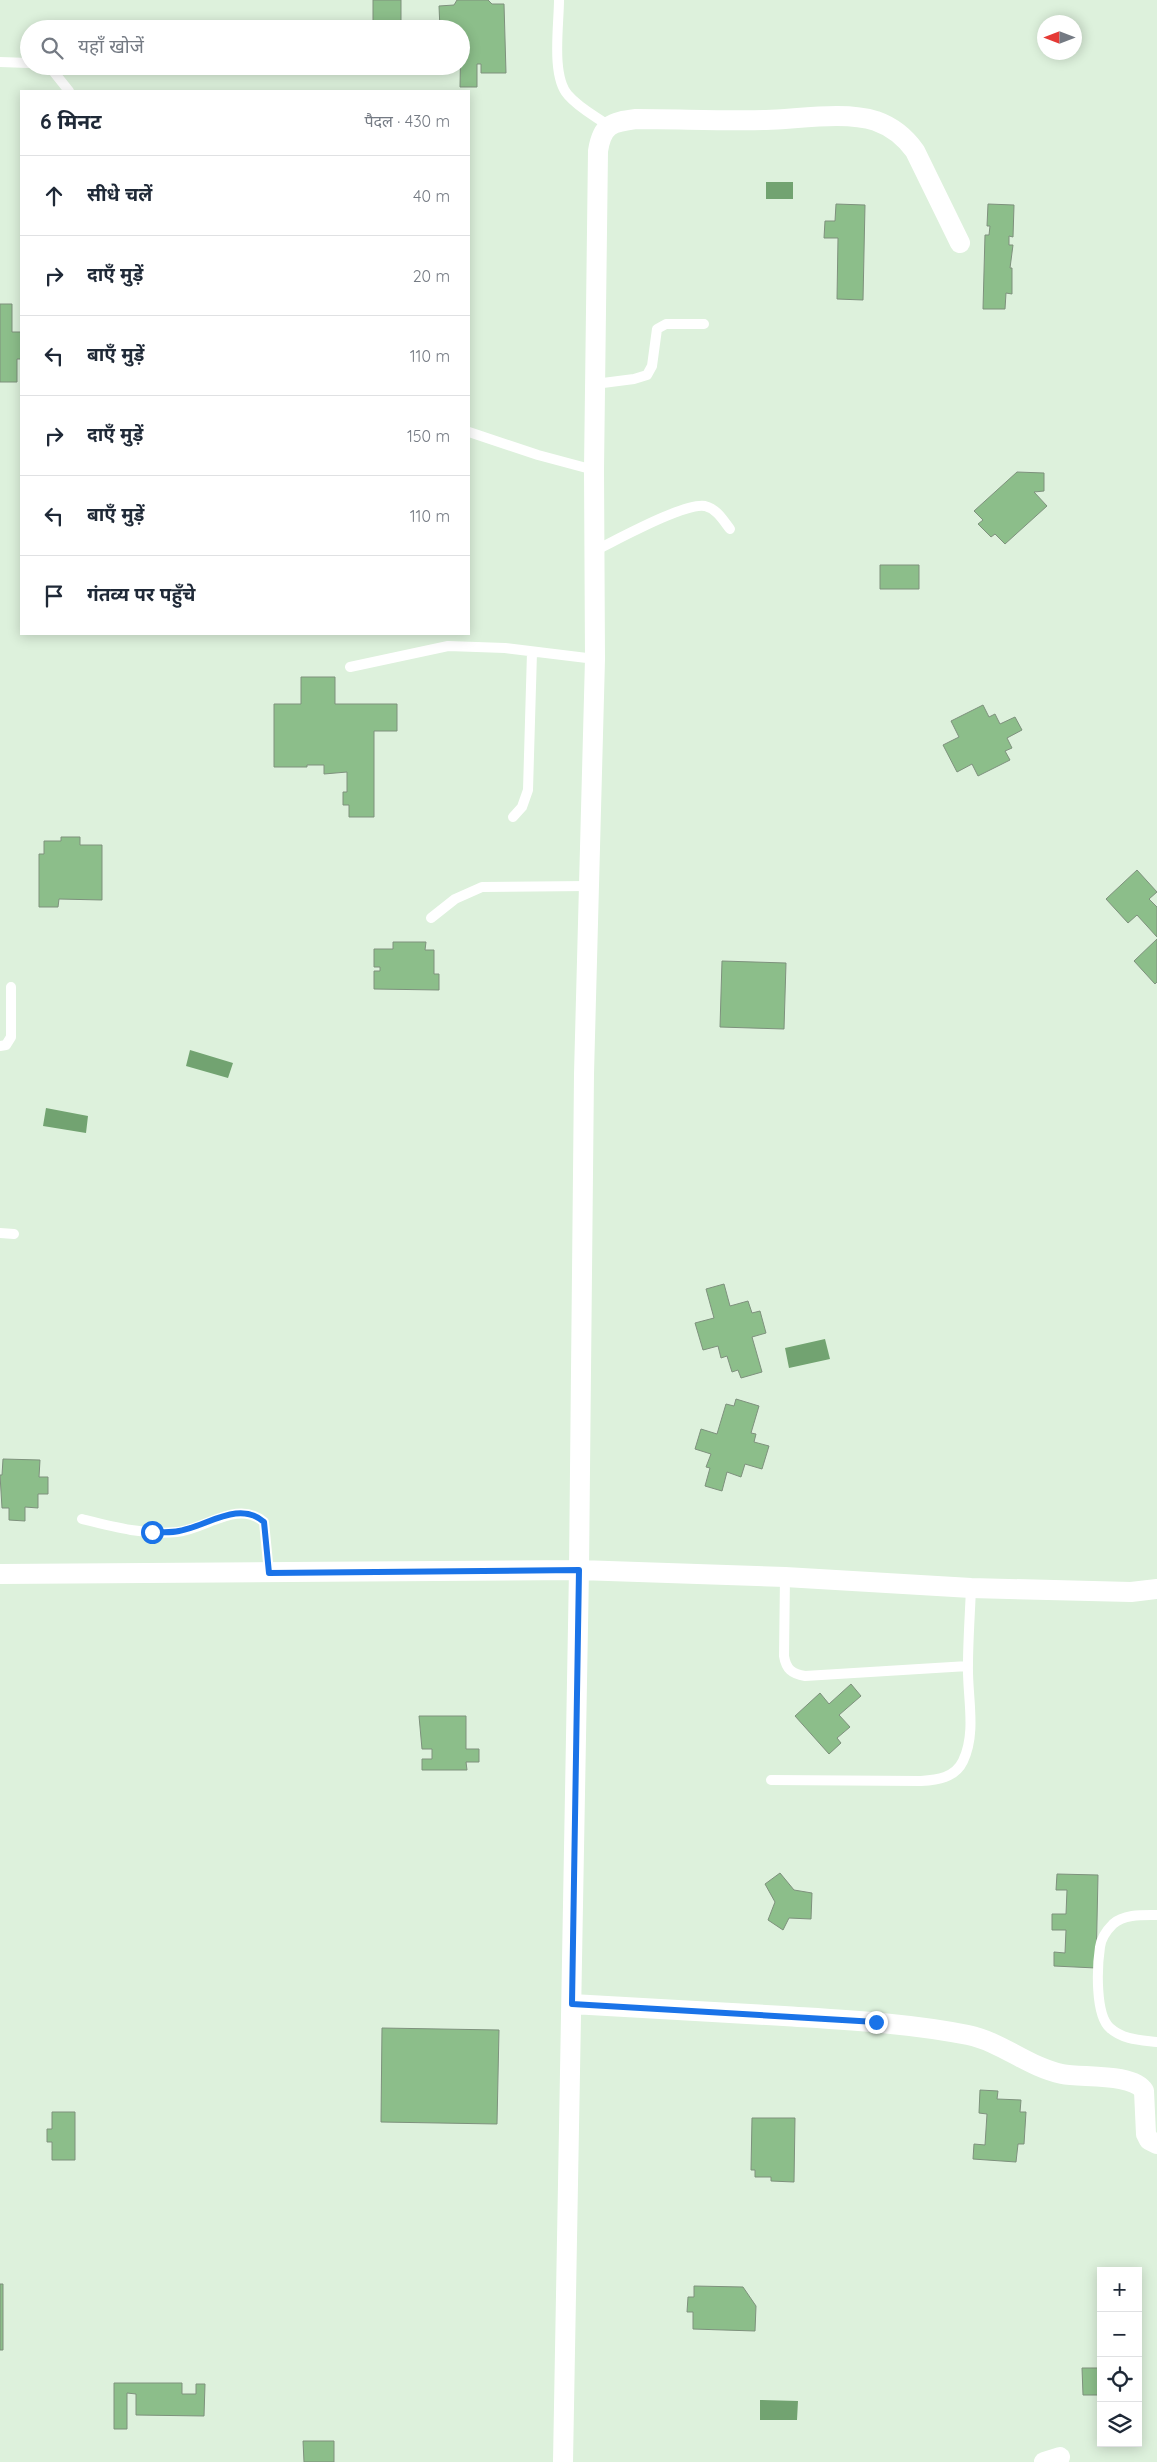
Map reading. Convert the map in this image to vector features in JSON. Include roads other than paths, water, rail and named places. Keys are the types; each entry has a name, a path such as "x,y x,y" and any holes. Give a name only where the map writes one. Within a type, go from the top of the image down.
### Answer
{"street":[{"path":"562,2462 572,2004 588,886 595,660 594,384 598,151 600,136 608,126 619,121 636,119 740,120 852,117 875,121 891,127 906,139 915,151 960,243"},
{"path":"0,1574 579,1570 785,1577 972,1588 1131,1592 1157,1589"},
{"path":"572,2004 876,2022 970,2035 995,2045 1038,2067 1062,2074 1136,2083 1144,2091 1146,2134 1149,2140 1157,2144"}],"lane":[{"path":"559,0 558,67 561,82 567,94 581,107 608,126"},
{"path":"0,62 20,63"},
{"path":"56,75 68,90"},
{"path":"594,384 634,379 647,375 652,366 655,332 659,327 666,324 704,324"},
{"path":"470,432 538,455 594,470"},
{"path":"594,551 644,526 698,506 713,509 730,529"},
{"path":"350,667 448,646 469,645 595,660"},
{"path":"513,817 522,807 528,790 532,652"},
{"path":"431,918 454,898 482,887 588,886"},
{"path":"0,1046 6,1045 10,1037 10,987"},
{"path":"0,1233 14,1234"},
{"path":"82,1519 126,1530 179,1532 232,1514 246,1513 256,1515 264,1522 269,1573"},
{"path":"785,1577 784,1656 785,1663 795,1674 805,1676 968,1666"},
{"path":"771,1780 921,1781 943,1779 955,1772 963,1762 970,1736 968,1666 972,1588"},
{"path":"1157,1914 1123,1918 1114,1923 1106,1933 1100,1946 1099,2005 1102,2018 1110,2028 1119,2034 1130,2038 1157,2042"}]}
